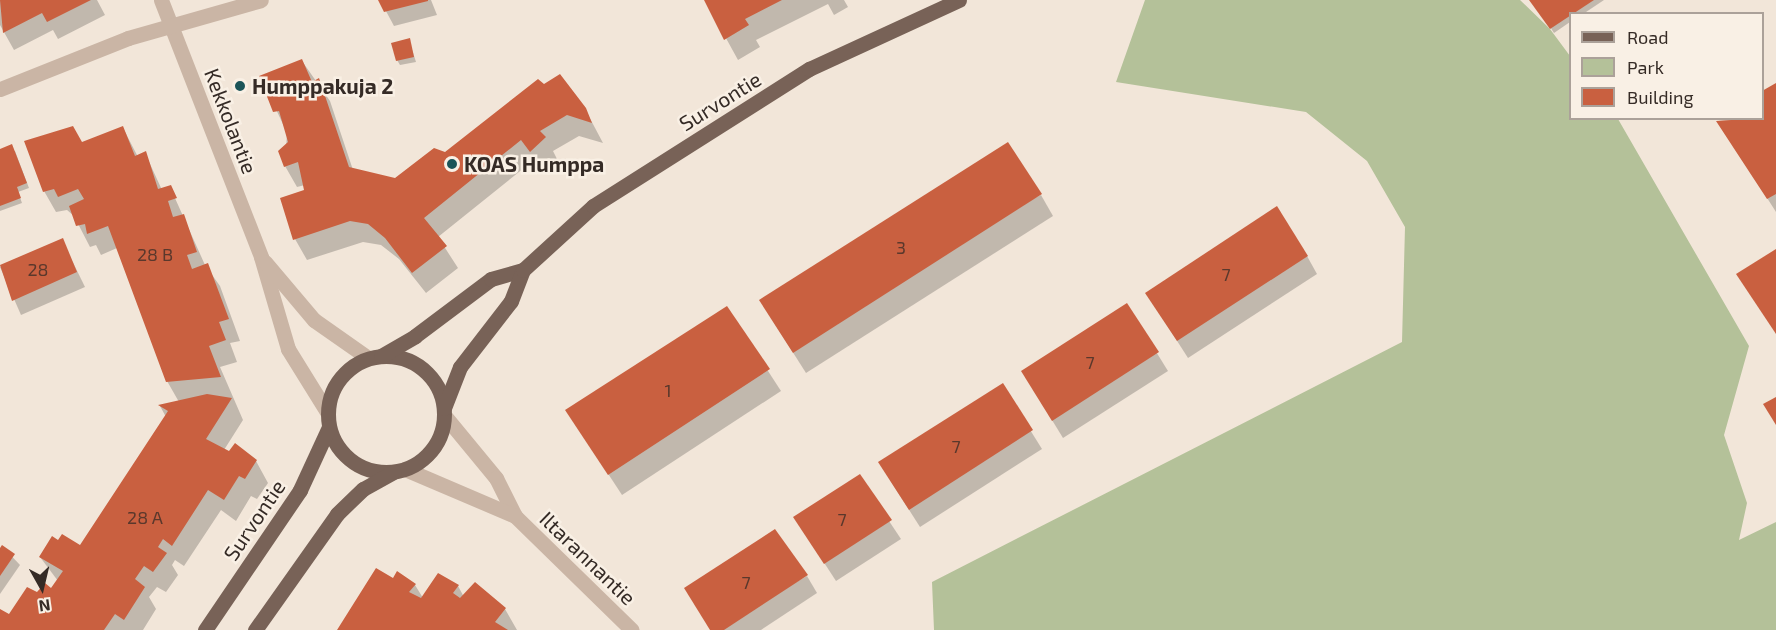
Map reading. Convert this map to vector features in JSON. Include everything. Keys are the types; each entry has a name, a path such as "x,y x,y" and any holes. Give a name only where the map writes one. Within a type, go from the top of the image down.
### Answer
{"main road":[{"name":"Survontie","path":"444,411 460,367 511,301 523,270 593,206 809,69 959,0"},
{"name":"Survontie","path":"374,357 415,336 491,279 523,270"},
{"path":"255,630 337,514 363,489 400,471 433,448 444,411 429,375 407,360 374,357 344,373 329,398 328,419 335,443 360,467 400,471"},
{"name":"Survontie","path":"205,630 300,490 328,419"}],"street":[{"name":"Kekkolantie","path":"161,0 261,257 288,349 328,419"},
{"path":"0,89 128,38 172,28 261,0"},
{"name":"Kekkolantie","path":"261,257 314,320 374,357"},
{"name":"Iltarannantie","path":"444,411 496,478 515,516 632,630"},
{"name":"Iltarannantie","path":"400,471 515,516"}],"green space":[{"path":"1145,0 1520,0 1550,29 1569,55 1569,120 1619,120 1749,346 1724,435 1747,503 1739,540 1776,522 1776,630 934,630 932,582 1402,342 1405,227 1367,161 1306,112 1116,82"}],"building":[{"path":"0,0 91,0 47,22 42,13 3,33"},
{"path":"378,0 428,0 428,1 384,12"},
{"path":"704,0 782,0 745,19 749,25 724,40"},
{"path":"1529,0 1594,0 1576,12 1569,12 1569,16 1550,29"},
{"path":"410,38 414,57 396,61 391,43"},
{"name":"KOAS Humppa","path":"302,59 312,82 319,78 349,167 395,178 434,148 445,152 538,79 544,84 560,74 586,108 592,123 567,115 540,131 546,137 530,152 521,140 424,218 447,246 412,273 385,238 368,224 350,221 293,240 280,198 304,190 298,162 284,167 278,151 288,142 279,111 273,112 259,76"},
{"path":"1776,83 1776,194 1767,199 1716,121 1764,120 1764,90"},
{"path":"73,126 82,142 123,126 135,156 146,151 158,189 171,185 177,198 168,201 173,217 184,214 197,252 187,255 192,269 208,263 229,319 219,322 226,340 209,346 221,377 166,382 108,226 87,234 85,224 76,226 69,206 84,199 78,189 58,197 54,189 43,192 24,141"},
{"path":"1008,142 1042,194 793,353 759,300"},
{"path":"12,144 27,183 17,187 21,198 0,206 0,149"},
{"path":"1277,206 1308,256 1177,341 1145,293"},
{"path":"63,238 77,272 12,301 0,265"},
{"path":"1776,249 1776,334 1736,274"},
{"path":"1127,303 1159,352 1052,421 1021,371"},
{"path":"727,306 770,369 608,475 565,410"},
{"path":"1003,383 1033,430 909,510 878,462"},
{"path":"207,394 232,398 206,439 229,451 235,443 257,460 245,479 239,476 224,500 208,490 172,546 163,539 158,547 167,553 153,572 144,566 135,579 145,587 124,620 115,614 104,630 0,630 0,609 9,614 27,587 37,592 45,583 51,588 63,571 39,557 52,536 58,540 62,534 80,545 168,411 158,405"},
{"path":"1776,397 1776,425 1763,404"},
{"path":"860,474 892,520 824,564 793,517"},
{"path":"775,529 808,575 724,630 710,630 684,588"},
{"path":"2,545 15,554 0,576 0,548"},
{"path":"376,568 393,578 397,571 416,584 409,592 421,598 438,573 459,585 453,593 460,598 475,582 506,608 495,622 508,630 337,630"}],"place":[{"name":"Humppakuja 2","path":"240,86"},
{"name":"KOAS Humppa","path":"452,164"}]}
